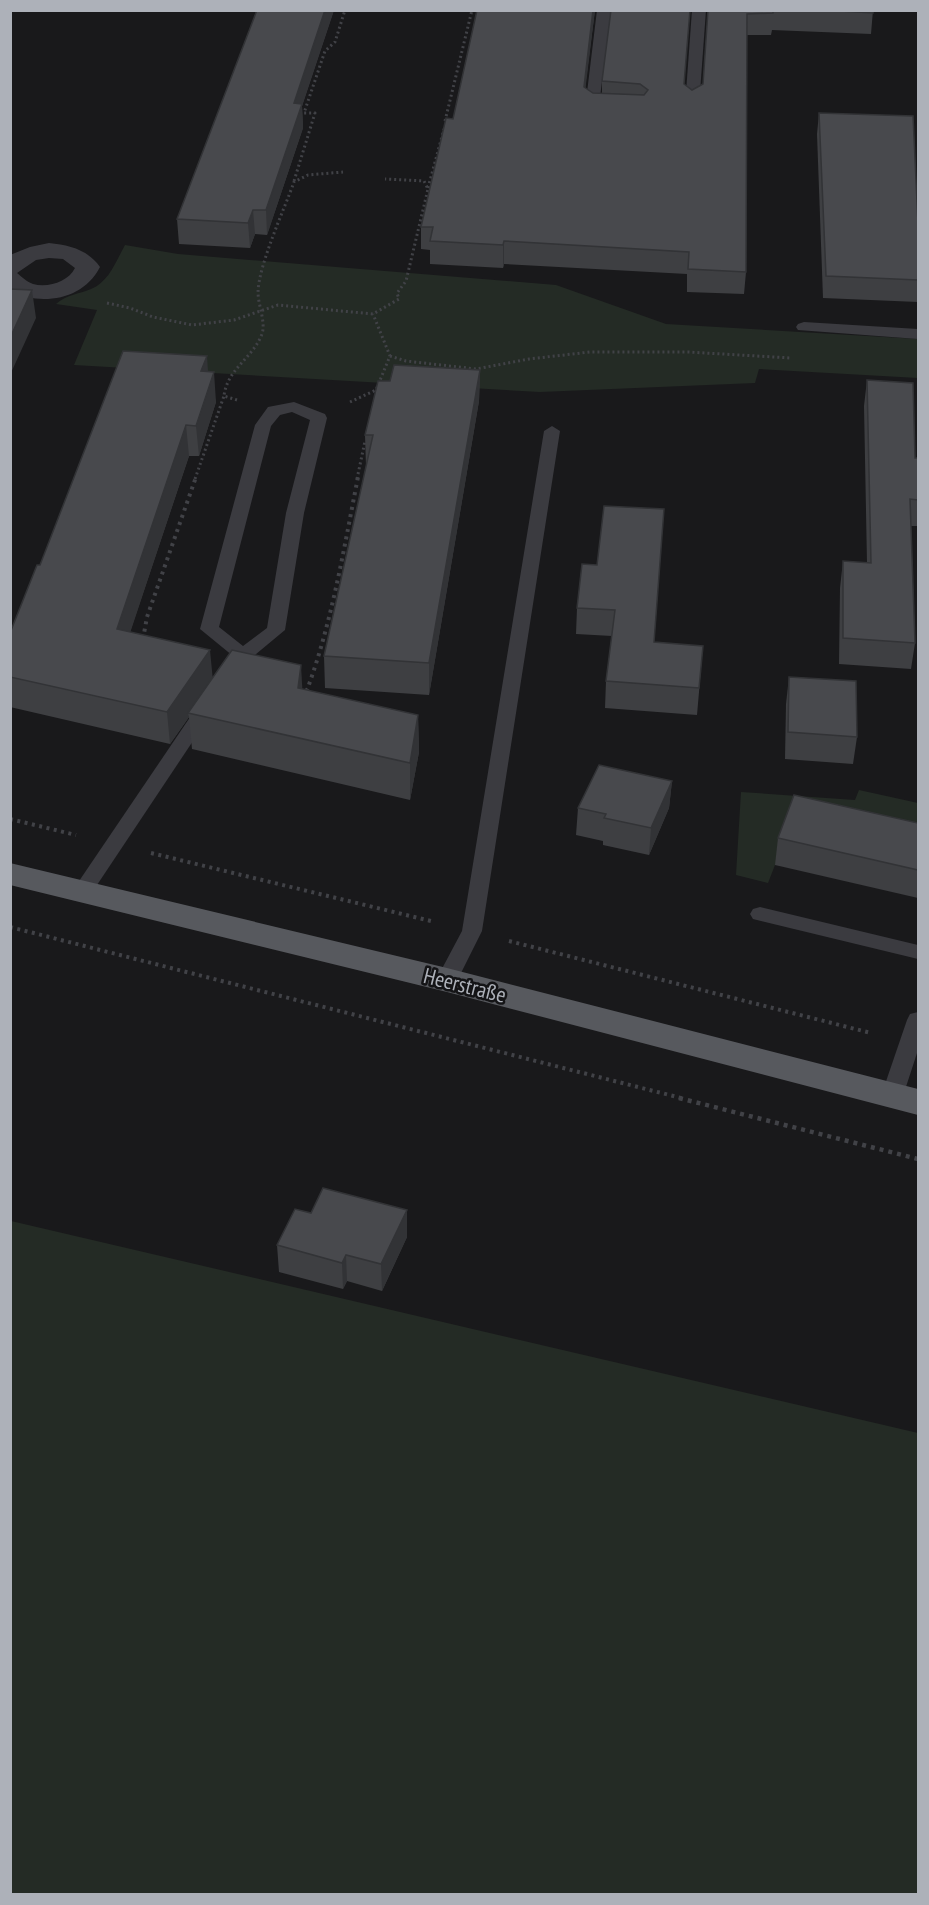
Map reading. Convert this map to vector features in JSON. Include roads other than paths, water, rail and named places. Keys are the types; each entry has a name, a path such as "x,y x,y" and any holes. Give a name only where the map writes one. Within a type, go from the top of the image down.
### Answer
{"main road":[{"name":"Heerstraße","path":"10,874 447,980 905,1099"}],"street":[{"path":"10,279 26,290 43,292 68,287 86,276 88,267 82,259 70,253 53,251 36,252 21,258 11,267"}],"lane":[{"path":"604,10 592,109 615,111"},
{"path":"693,106 699,10"},
{"path":"804,327 918,334"},
{"path":"82,892 243,655 276,630 295,513 319,418 294,407 274,411 263,425 209,629 243,655"},
{"path":"447,980 472,931 552,431"},
{"path":"760,914 918,952"},
{"path":"905,1099 918,1020"}]}
